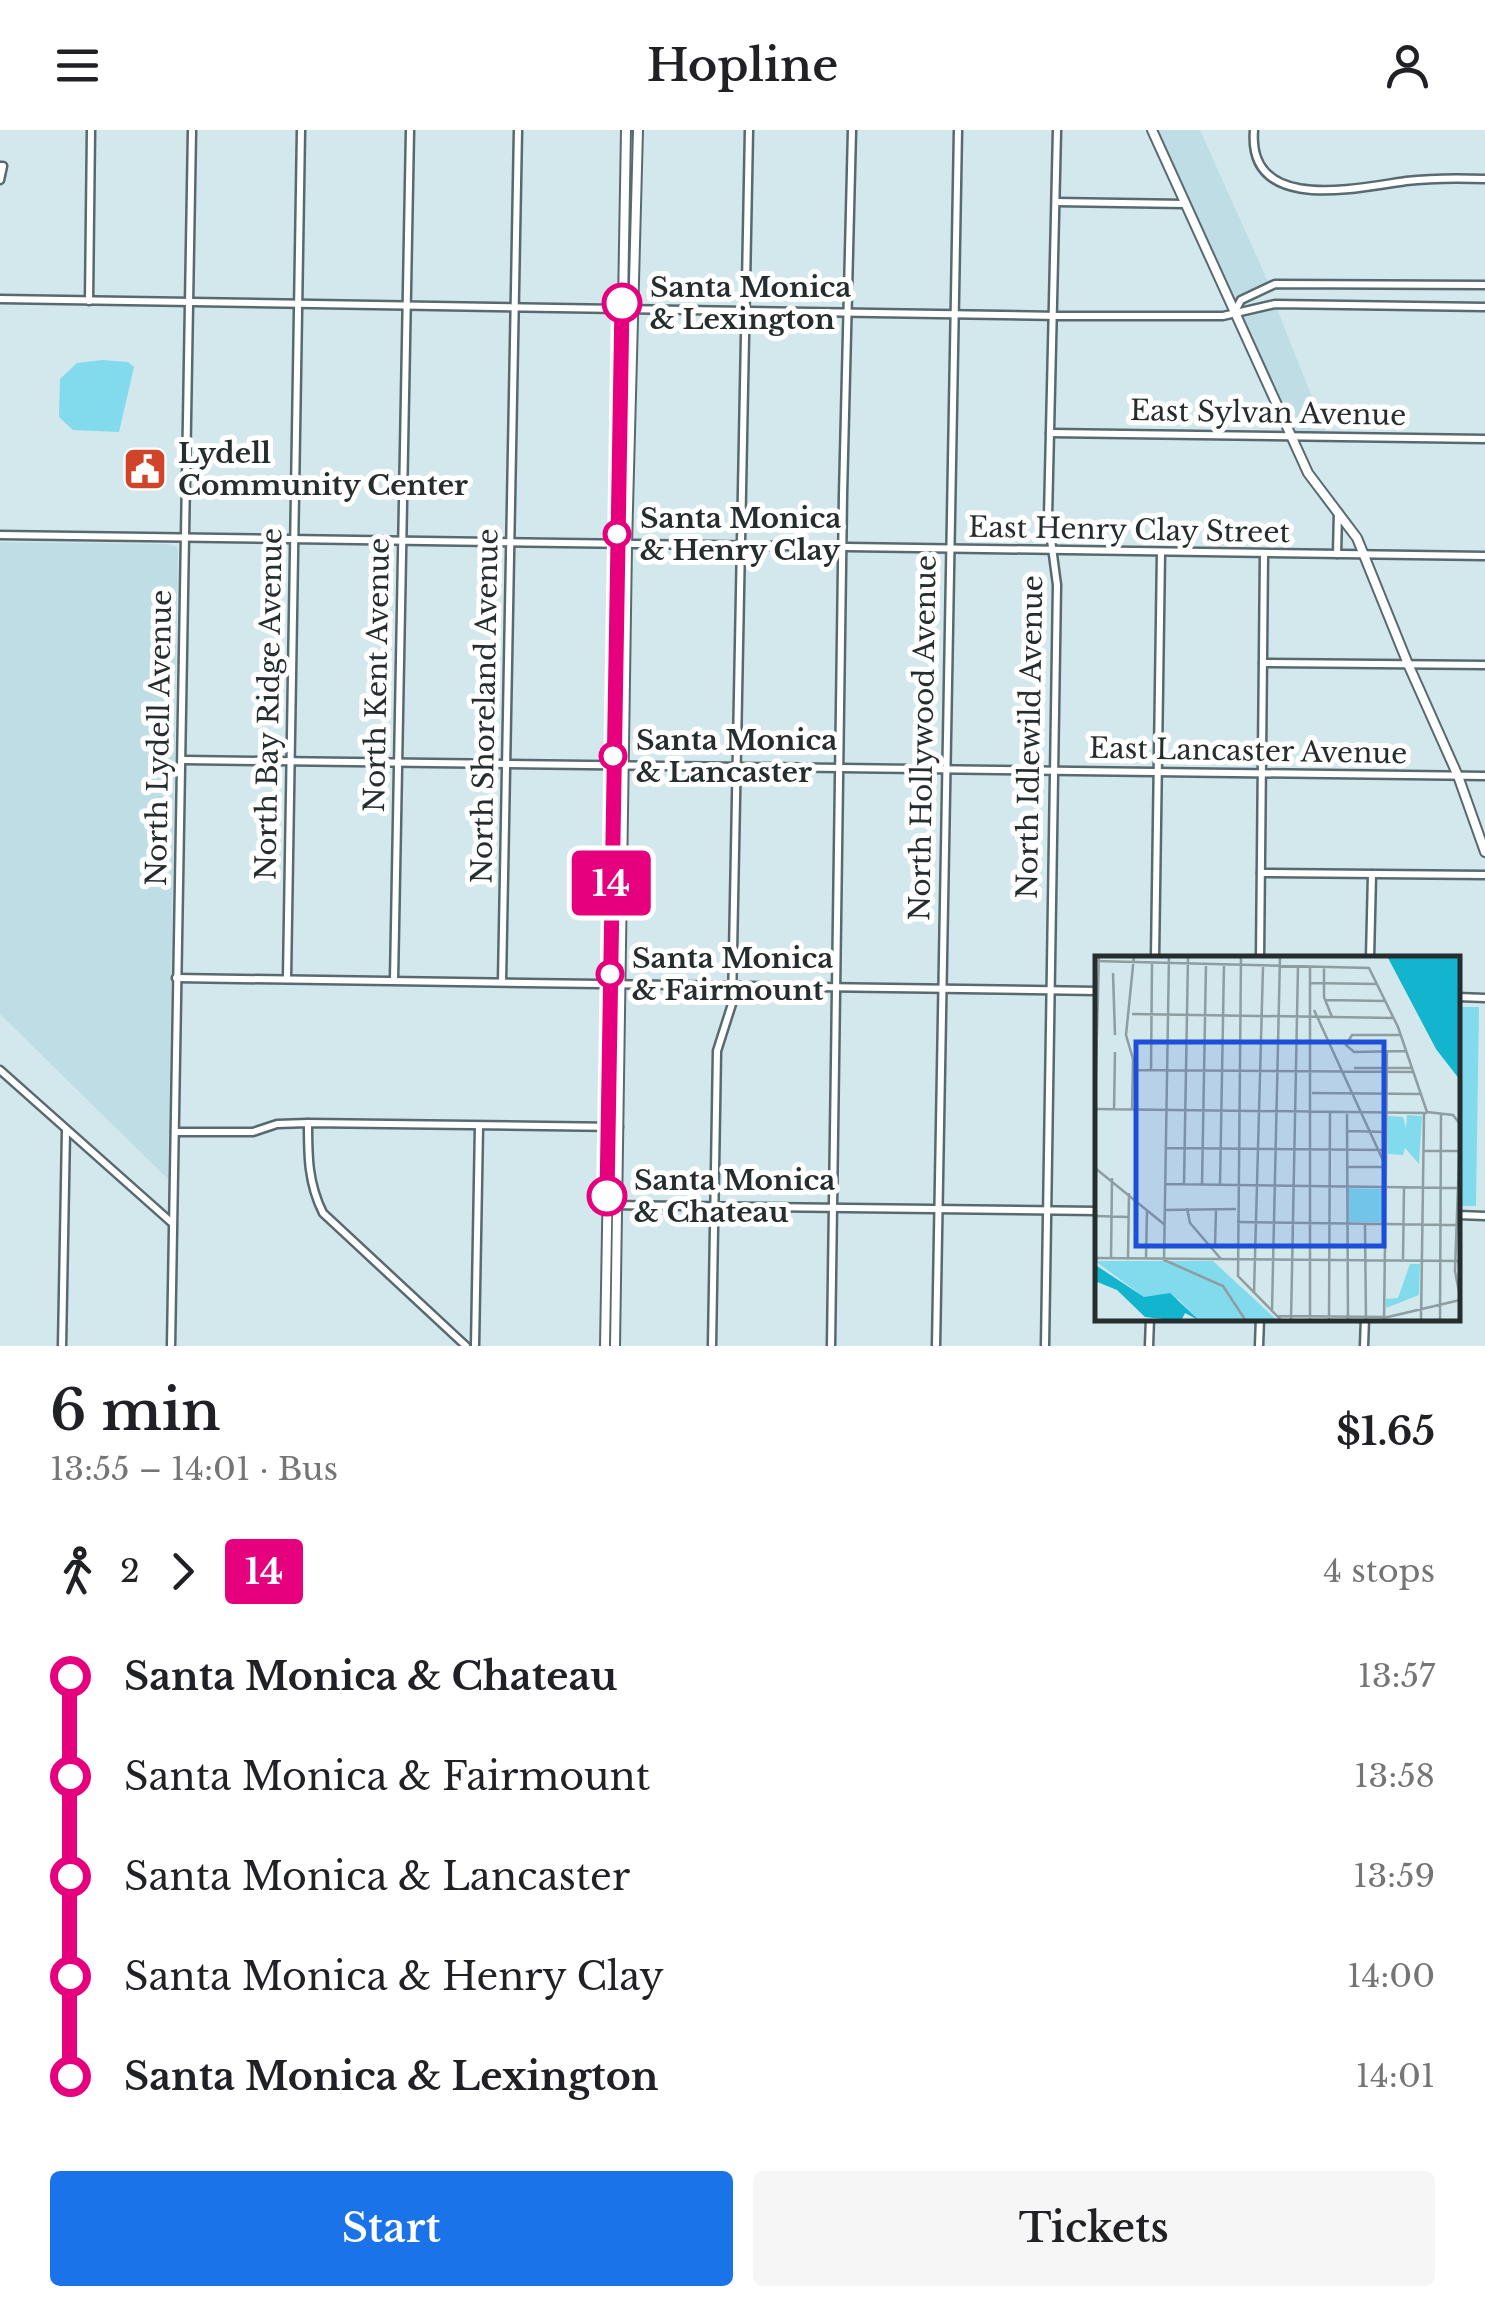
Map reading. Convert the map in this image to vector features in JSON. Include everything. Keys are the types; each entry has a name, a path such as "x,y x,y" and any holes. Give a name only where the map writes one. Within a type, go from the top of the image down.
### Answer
{"street":[{"path":"89,301 91,130"},
{"name":"North Lydell Avenue","path":"170,1346 192,130"},
{"name":"North Bay Ridge Avenue","path":"287,978 301,130"},
{"name":"North Kent Avenue","path":"394,980 410,130"},
{"name":"North Shoreland Avenue","path":"502,982 518,130"},
{"path":"615,1346 608,1127 626,130"},
{"path":"605,1346 619,1127 627,546 638,130"},
{"path":"712,1346 718,1050 729,1018 732,987 749,130"},
{"path":"831,1346 852,130"},
{"name":"North Hollywood Avenue","path":"936,1346 958,130"},
{"name":"North Idlewild Avenue","path":"1046,1346 1056,585 1048,517 1057,130"},
{"path":"1152,130 1308,473 1338,511 1364,555 1458,776 1485,852"},
{"path":"1254,130 1254,148 1262,167 1280,183 1292,187 1352,190 1419,180 1485,179"},
{"path":"0,166 0,180"},
{"path":"1056,202 1184,204"},
{"path":"1234,312 1241,300 1275,284 1485,285"},
{"path":"0,299 1053,316 1223,316 1275,304 1485,306"},
{"name":"East Sylvan Avenue","path":"1050,433 1485,439"},
{"path":"1337,554 1338,511"},
{"name":"East Henry Clay Street","path":"0,535 1485,556"},
{"path":"1155,956 1161,552"},
{"path":"1260,956 1264,554"},
{"path":"1263,663 1485,665"},
{"name":"East Lancaster Avenue","path":"183,760 1485,776"},
{"path":"1261,873 1485,875"},
{"path":"1370,956 1372,874"},
{"path":"176,978 1095,991"},
{"path":"1460,997 1485,998"},
{"path":"0,1070 172,1223"},
{"path":"175,1132 253,1132 277,1124 308,1122 619,1127"},
{"path":"308,1122 308,1170 312,1192 322,1213 466,1346"},
{"path":"474,1346 479,1126"},
{"path":"62,1346 66,1130"},
{"path":"612,1205 1095,1210"},
{"path":"1460,1215 1485,1216"},
{"path":"1149,1346 1150,1321"},
{"path":"1364,1346 1365,1321"}],"shaded area":[{"path":"1152,130 1200,130 1270,286 1241,300 1235,311 1275,304 1328,437 1290,436"},
{"path":"128,362 134,367 119,432 73,430 59,417 60,379 77,363"},
{"path":"0,542 177,547 168,1179 0,1014"},
{"path":"1460,1007 1479,1007 1476,1206 1460,1206"}],"bus line":[{"name":"14","path":"607,1196 622,303"}],"place":[{"name":"Santa Monica & Lexington","path":"622,303"},
{"name":"Lydell Community Center","path":"145,469"},
{"name":"Santa Monica & Henry Clay","path":"617,534"},
{"name":"Santa Monica & Lancaster","path":"613,756"},
{"name":"Santa Monica & Fairmount","path":"610,974"},
{"name":"Santa Monica & Chateau","path":"607,1196"}]}
